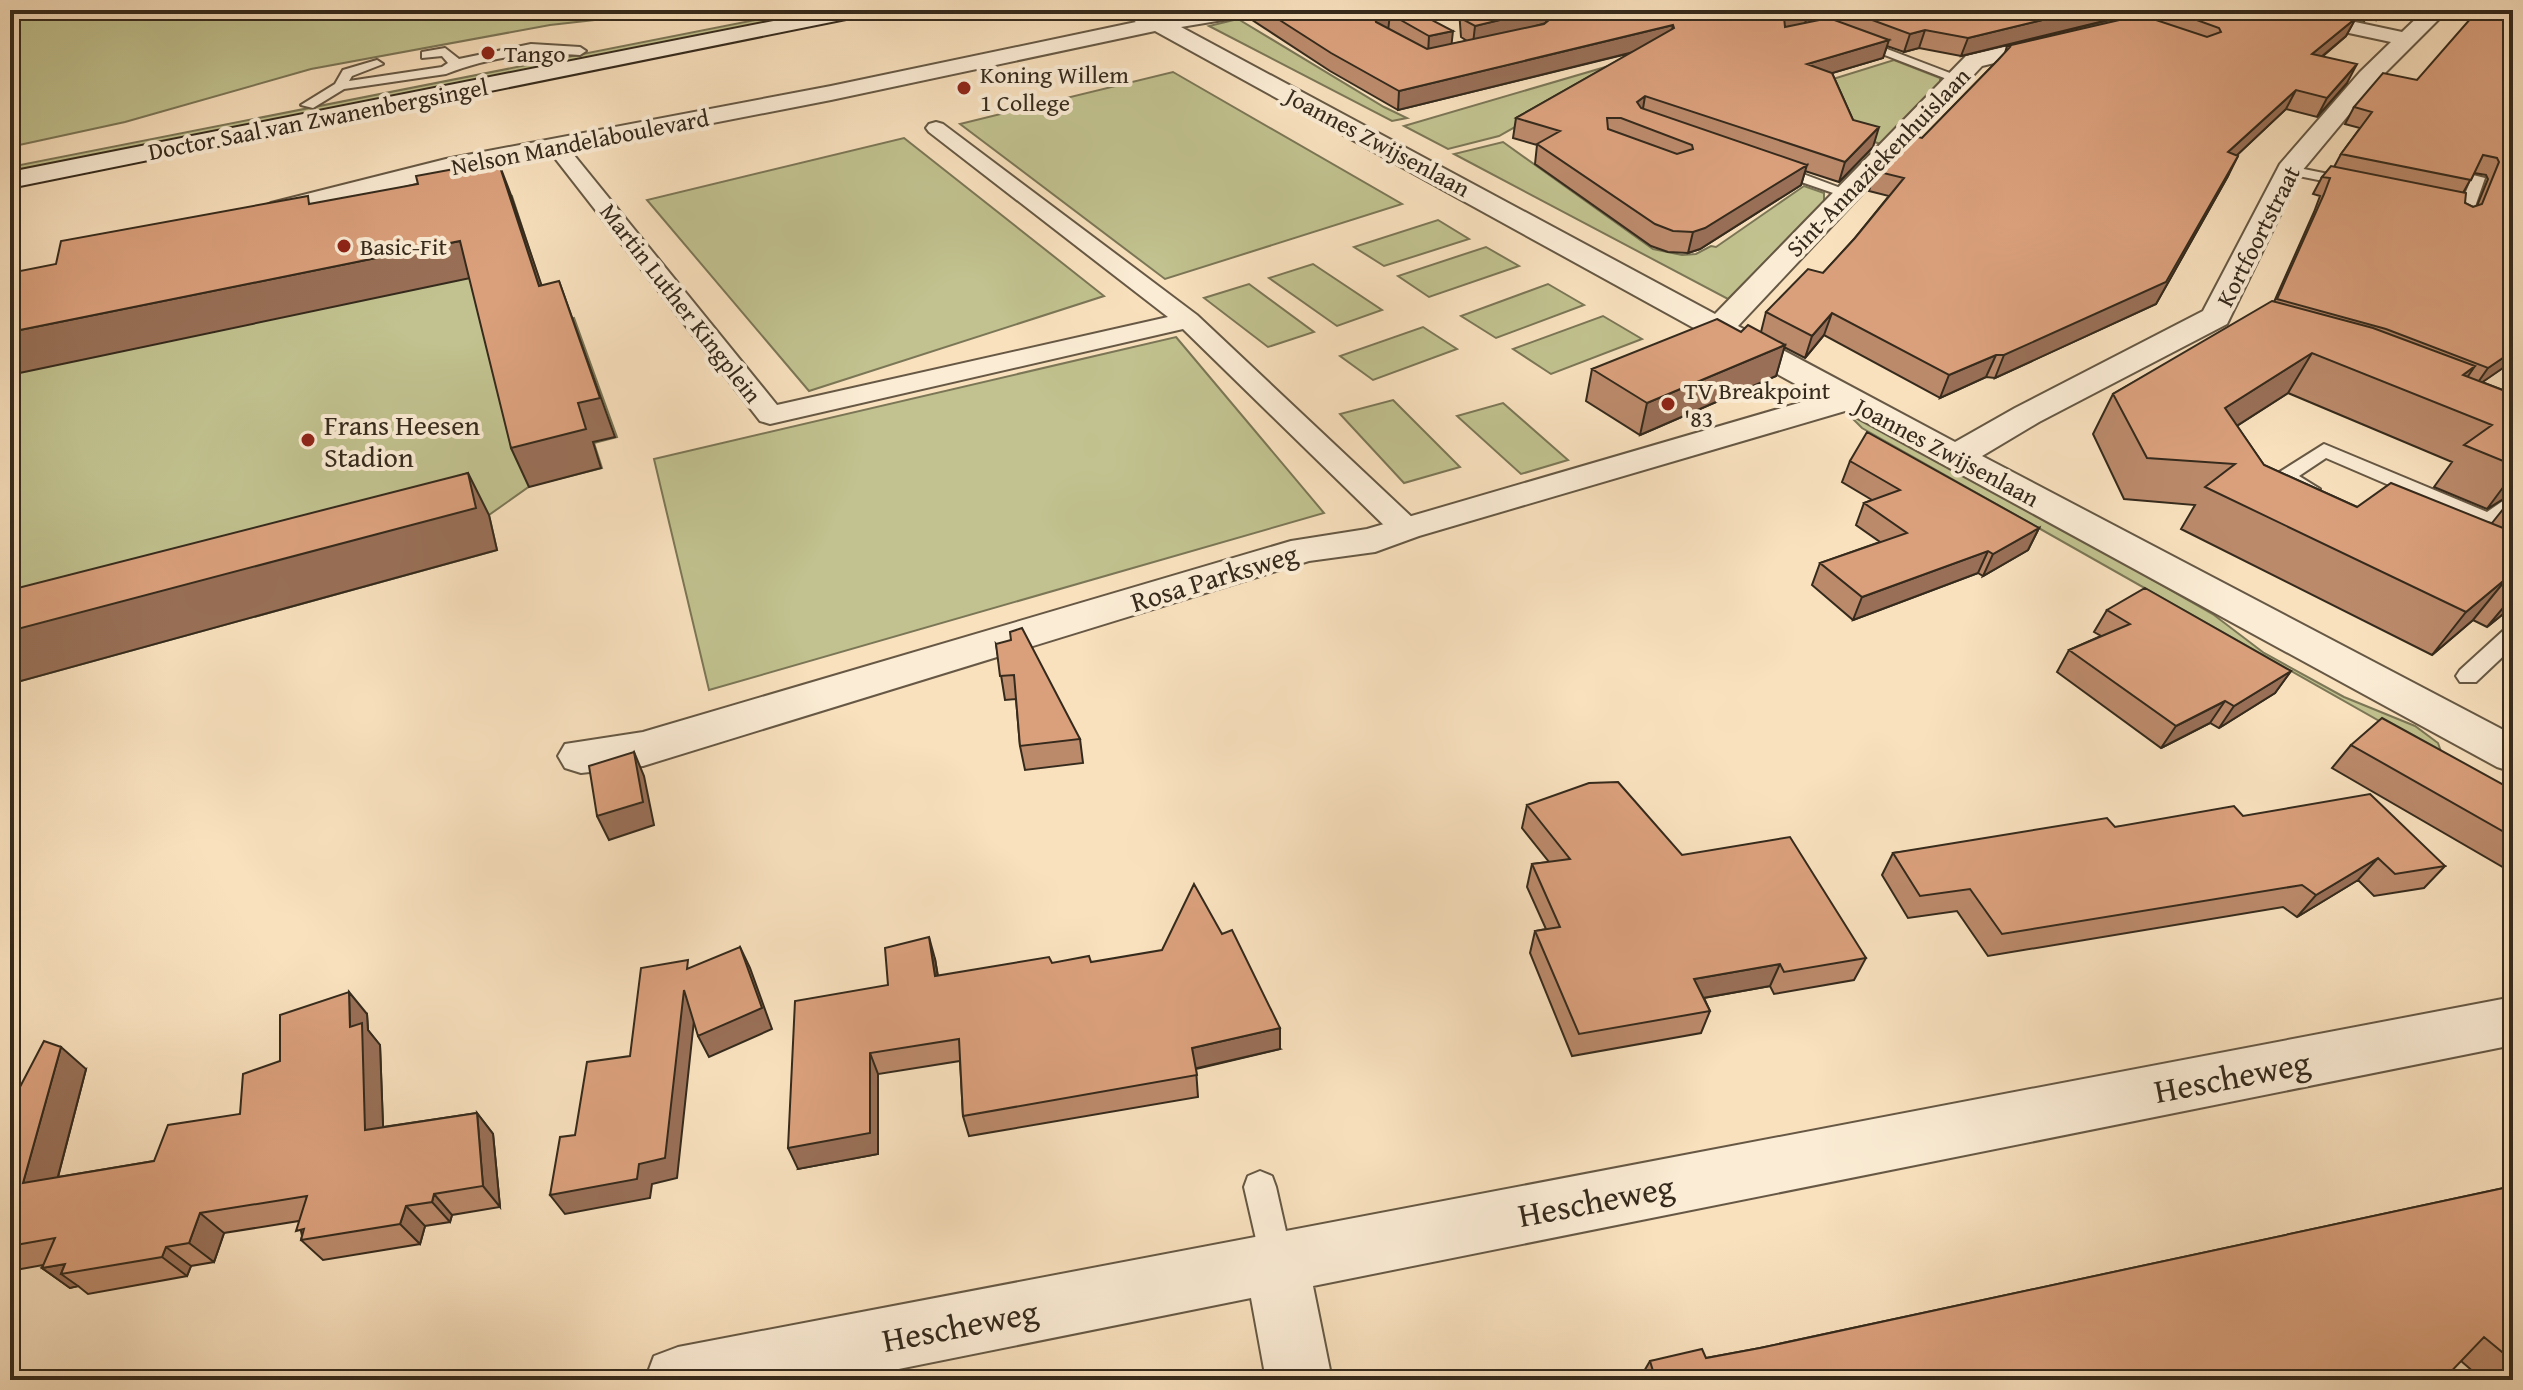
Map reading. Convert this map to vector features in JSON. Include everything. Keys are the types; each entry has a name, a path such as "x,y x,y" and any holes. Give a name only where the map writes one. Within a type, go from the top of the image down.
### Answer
{"street":[{"name":"Doctor Saal van Zwanenbergsingel","path":"10,163 789,10"},
{"name":"Doctor Saal van Zwanenbergsingel","path":"10,180 861,10"},
{"name":"Joannes Zwijsenlaan","path":"1128,10 2513,755"},
{"name":"Nelson Mandelaboulevard","path":"230,232 281,209 446,167 558,148 1156,24 1245,10"},
{"path":"2269,10 2406,39"},
{"name":"Kortfoortstraat","path":"1956,457 2027,415 2230,321 2289,170 2310,142 2437,10"},
{"name":"Sint-Annaziekenhuislaan","path":"1719,328 1974,61 2130,24 2158,26"},
{"path":"936,128 1188,320 1405,528"},
{"name":"Martin Luther Kingplein","path":"558,148 770,415 1188,320"},
{"name":"Rosa Parksweg","path":"581,756 643,749 1305,550 1375,540 1405,528 1848,399"},
{"name":"Hescheweg","path":"678,1380 2513,1021"},
{"path":"1276,1262 1299,1380"}],"lane":[{"path":"1774,10 1957,78"},
{"path":"1799,36 1825,29"},
{"path":"308,105 340,86 432,72 456,63 531,48 580,51"},
{"path":"426,55 445,52 456,63"},
{"path":"340,86 347,73 377,64"},
{"path":"1761,163 1847,193"},
{"path":"2289,170 2364,186"},
{"path":"2462,210 2478,178"},
{"path":"2327,496 2285,477 2324,450 2489,521"},
{"path":"2470,536 2513,500"},
{"path":"2468,676 2513,634"},
{"path":"1260,1187 1276,1262"}],"green space":[{"path":"10,10 684,10 550,25 311,69 125,122 10,147"},
{"path":"806,10 844,10 10,175 10,167"},
{"path":"1238,19 1407,118 1392,121 1209,26"},
{"path":"1894,60 1940,78 1940,84 1881,144 1762,108 1817,84"},
{"path":"1609,66 1614,71 1499,136 1448,149 1404,126"},
{"path":"1173,72 1402,204 1165,279 960,124"},
{"path":"904,138 1104,296 809,391 647,200"},
{"path":"1503,142 1653,249 1682,255 1716,247 1804,186 1824,193 1824,202 1728,299 1454,154"},
{"name":"Frans Heesen Stadion","path":"512,196 553,322 574,318 617,437 594,443 602,468 530,486 489,515 497,550 10,684 10,314"},
{"path":"1438,220 1469,239 1384,266 1354,247"},
{"path":"1486,247 1519,266 1429,297 1398,276"},
{"path":"1313,264 1382,310 1337,326 1269,278"},
{"path":"1249,284 1314,332 1268,347 1204,298"},
{"path":"1548,284 1584,305 1496,338 1461,316"},
{"path":"1603,316 1642,339 1551,374 1513,349"},
{"path":"1423,327 1457,349 1373,380 1340,356"},
{"path":"1176,337 1324,513 709,690 654,459"},
{"path":"1393,400 1460,467 1404,483 1340,414"},
{"path":"1503,403 1568,460 1521,474 1457,416"},
{"path":"1844,410 2214,615 2264,653 2344,697 2415,726 2438,743 2443,757 1862,428"}],"building":[{"path":"1264,10 1421,10 1426,17 1453,31 1429,36 1390,14 1375,18 1376,22 1427,49 1544,24 1559,12 1555,10 1807,10 1784,17 1785,27 1829,18 1889,40 1807,64 1832,73 1853,120 1879,127 1845,162 1645,96 1637,102 1641,108 1807,165 1705,228 1693,232 1673,231 1655,224 1537,144 1560,131 1516,118 1674,28 1673,25 1399,91 1331,53","holes":["1607,118 1621,118 1692,145 1693,149 1677,154 1608,129"]},
{"path":"1462,10 1539,10 1475,26 1462,19"},
{"path":"1845,10 2084,10 1968,38 1925,30 1910,34"},
{"path":"2169,10 2318,10 2356,18 2312,54 2357,64 2327,98 2296,90 2228,152 2238,156 2166,282 2004,355 1996,355 1949,375 1832,313 1812,336 1766,312 1808,269 1823,273 1855,238 1904,178 1875,171 1909,135 1922,138 2010,47 2007,46 2141,15 2207,37 2221,32 2219,28"},
{"path":"2478,10 2513,10 2513,351 2488,368 2386,329 2277,299 2330,178 2322,177 2331,166 2466,193 2465,203 2473,207 2482,204 2499,162 2497,158 2483,155 2471,180 2341,154 2372,112 2354,107 2383,73 2417,80"},
{"path":"498,161 539,286 559,281 600,398 578,403 586,429 511,448 460,241 10,332 10,273 56,264 61,241 308,196 309,204 418,184 416,176"},
{"path":"2272,301 2373,328 2475,366 2463,375 2513,394 2513,465 2464,445 2492,425 2312,353 2225,408 2264,465 2357,507 2391,483 2513,532 2513,580 2508,577 2466,612 2205,487 2235,464 2147,458 2113,394"},
{"path":"1717,319 1741,332 1748,325 1785,345 1647,403 1592,369"},
{"path":"1867,432 2039,528 1993,554 1988,551 1862,597 1820,563 1907,533 1864,503 1900,490 1850,461"},
{"path":"468,473 476,508 10,631 10,590"},
{"path":"2513,501 2513,512 2504,508"},
{"path":"2145,588 2291,671 2234,706 2225,701 2176,726 2069,650 2130,624 2107,610"},
{"path":"1022,628 1080,739 1020,746 1014,675 1000,676 996,644 1011,640 1010,632"},
{"path":"2382,718 2513,790 2513,837 2351,745"},
{"path":"634,752 643,802 597,816 589,766"},
{"path":"1618,782 1682,855 1790,837 1866,958 1784,972 1780,964 1694,979 1710,1011 1579,1034 1535,931 1560,927 1532,864 1570,859 1527,805 1589,783"},
{"path":"2370,794 2445,866 2395,874 2378,858 2316,895 2302,885 2002,934 1970,889 1920,896 1893,853 2107,818 2115,827 2234,806 2243,816"},
{"path":"1194,884 1222,934 1232,930 1280,1028 1192,1048 1197,1075 963,1116 959,1039 870,1053 870,1133 788,1148 795,1001 888,985 885,948 929,937 935,976 1049,957 1052,963 1089,956 1091,962 1162,950"},
{"path":"740,947 762,1008 698,1036 684,990 665,1158 639,1164 637,1179 550,1195 560,1137 575,1135 587,1062 630,1056 641,968 688,960 687,969"},
{"path":"349,992 350,1027 362,1023 365,1130 477,1113 483,1186 434,1194 432,1202 406,1206 400,1224 301,1240 304,1229 296,1231 307,1196 200,1213 189,1243 166,1247 162,1257 61,1274 65,1264 42,1268 55,1238 10,1246 10,1106 44,1041 61,1047 23,1183 154,1161 168,1125 240,1114 243,1074 280,1061 280,1015"},
{"path":"2513,1186 2513,1361 2484,1337 2443,1380 1611,1380 1653,1371 1650,1361 1702,1349 1706,1358 1760,1348"}],"place":[{"name":"Tango","path":"488,53"},
{"name":"Koning Willem 1 College","path":"964,88"},
{"name":"Basic-Fit","path":"344,246"},
{"name":"TV Breakpoint '83","path":"1668,404"},
{"name":"Frans Heesen Stadion","path":"308,440"}]}
